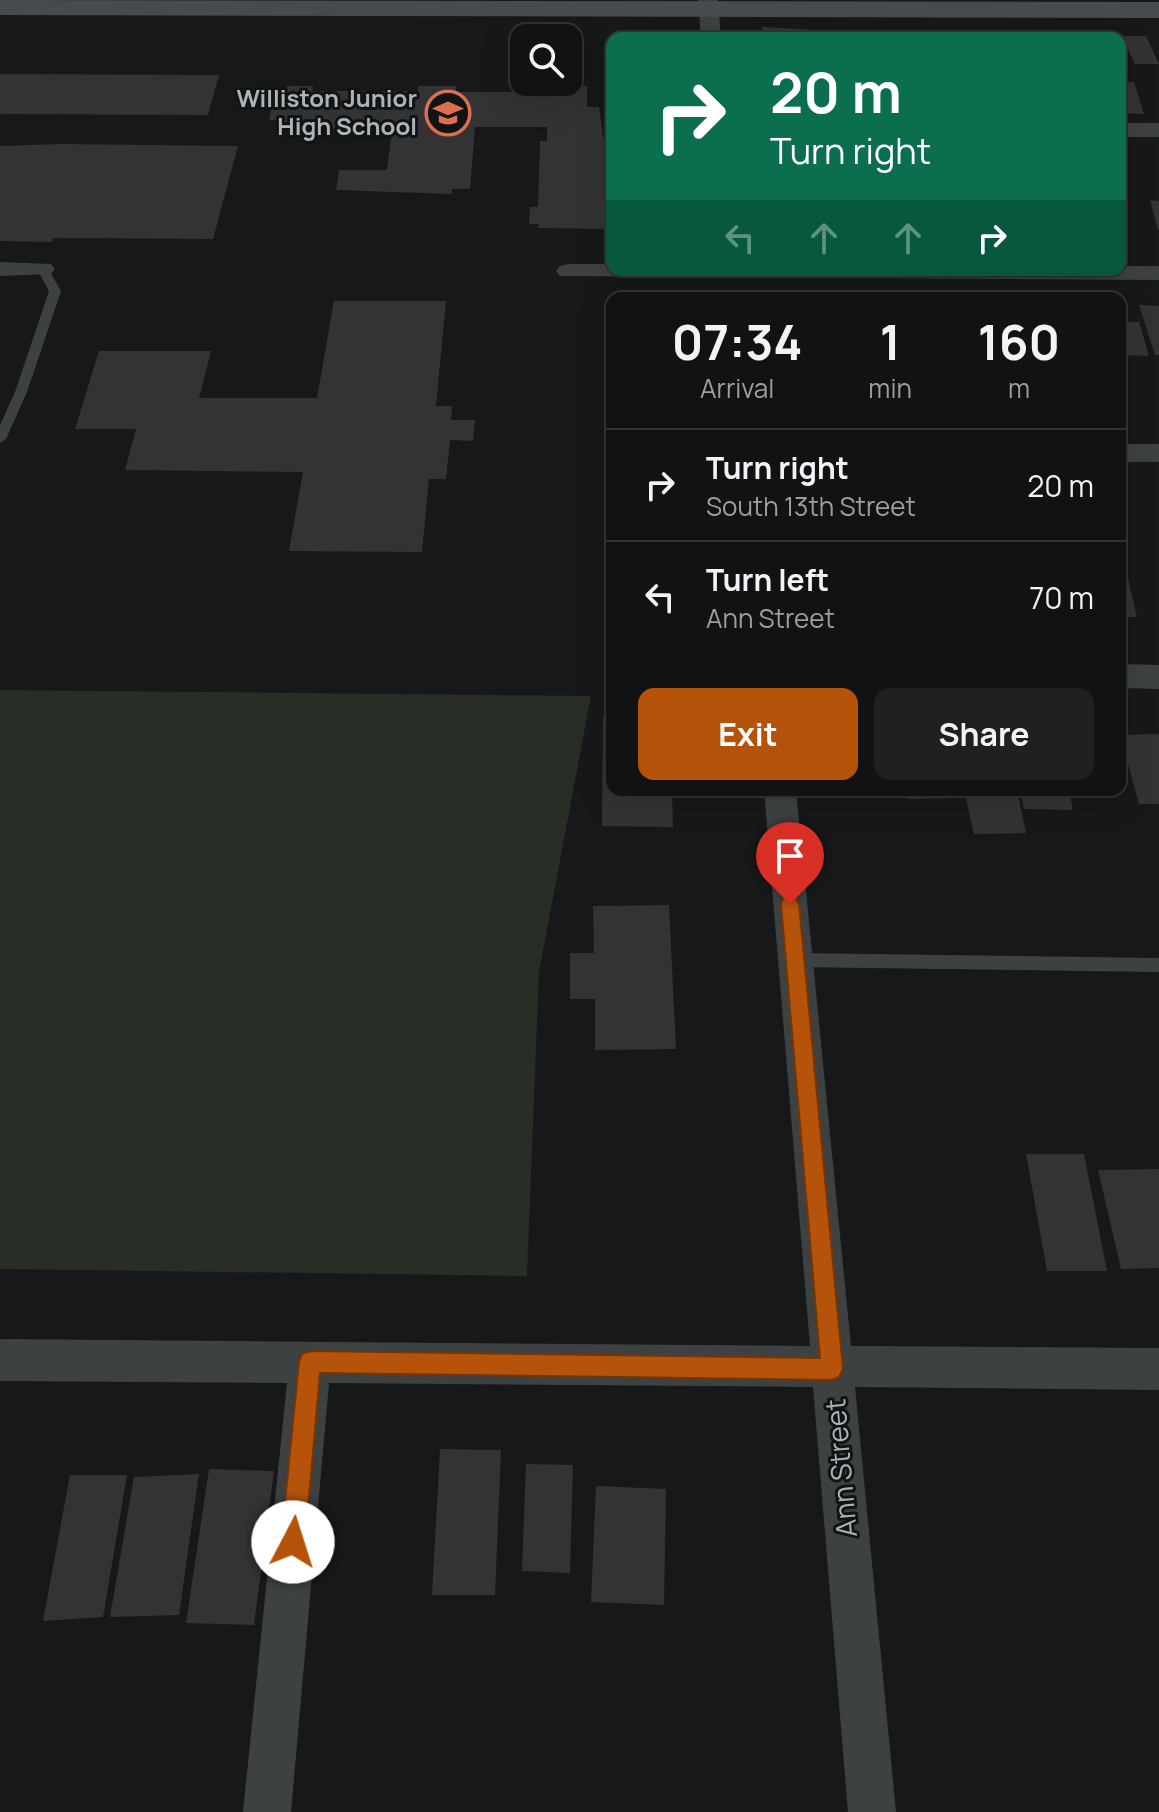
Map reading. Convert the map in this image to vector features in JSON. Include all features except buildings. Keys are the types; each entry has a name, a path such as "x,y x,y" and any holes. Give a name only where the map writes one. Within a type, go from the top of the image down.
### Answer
{"street":[{"path":"708,4 710,32"},
{"path":"0,7 708,4 1159,10"},
{"path":"1126,130 1159,130"},
{"path":"0,269 43,269"},
{"path":"568,271 606,271"},
{"path":"1126,273 1159,273"},
{"path":"1126,453 1159,453"},
{"path":"1126,676 1159,677"},
{"name":"Ann Street","path":"781,796 872,1812"},
{"path":"0,1360 832,1369 1159,1369"},
{"path":"267,1812 310,1362"}],"lane":[{"path":"0,439 21,392 55,291 43,269"},
{"path":"795,960 1159,965"}],"shaded area":[{"path":"0,690 591,696 539,972 527,1276 0,1269"}],"place":[{"name":"Williston Junior High School","path":"448,113"}],"route":[{"path":"293,1542 310,1362 832,1369 790,904"}]}
